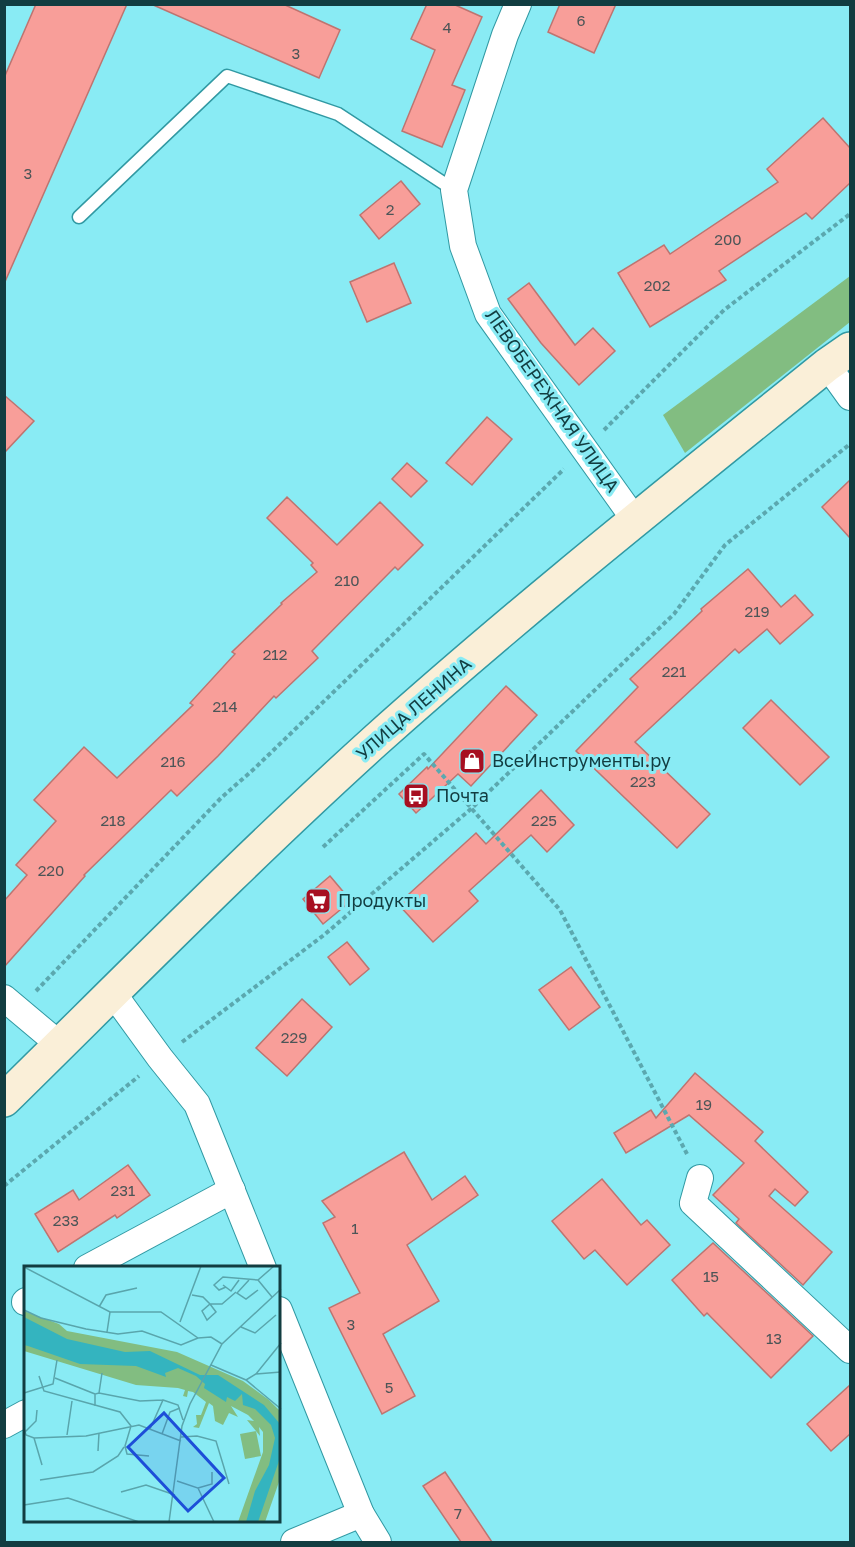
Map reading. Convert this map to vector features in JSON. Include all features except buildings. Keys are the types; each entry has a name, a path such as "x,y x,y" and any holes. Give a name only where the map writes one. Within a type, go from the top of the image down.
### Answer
{"main road":[{"name":"УЛИЦА ЛЕНИНА","path":"4,1100 112,992 375,741 635,520 839,357"}],"street":[{"name":"ЛЕВОБЕРЕЖНАЯ УЛИЦА","path":"518,4 454,190 463,246 488,314 635,520"},
{"path":"839,357 850,398"},
{"path":"112,992 197,1104 261,1266"},
{"path":"12,1004 60,1045"},
{"path":"700,1178 693,1203 850,1350"},
{"path":"91,1266 232,1190"},
{"path":"280,1312 361,1514 378,1542"},
{"path":"4,1425 24,1414"},
{"path":"294,1542 361,1514"}],"lane":[{"path":"79,217 227,76 338,114 454,190"}],"path":[{"path":"12,1004 221,798 585,449 724,310 850,214"},
{"path":"4,1186 160,1058 324,935 472,808 674,614 726,545 850,444"},
{"path":"323,847 424,754 560,910 700,1178"}],"green space":[{"path":"850,276 850,322 685,453 663,415"}],"place":[{"name":"ВсеИнструменты.ру","path":"472,761"},
{"name":"Почта","path":"416,796"},
{"name":"Продукты","path":"318,901"}]}
